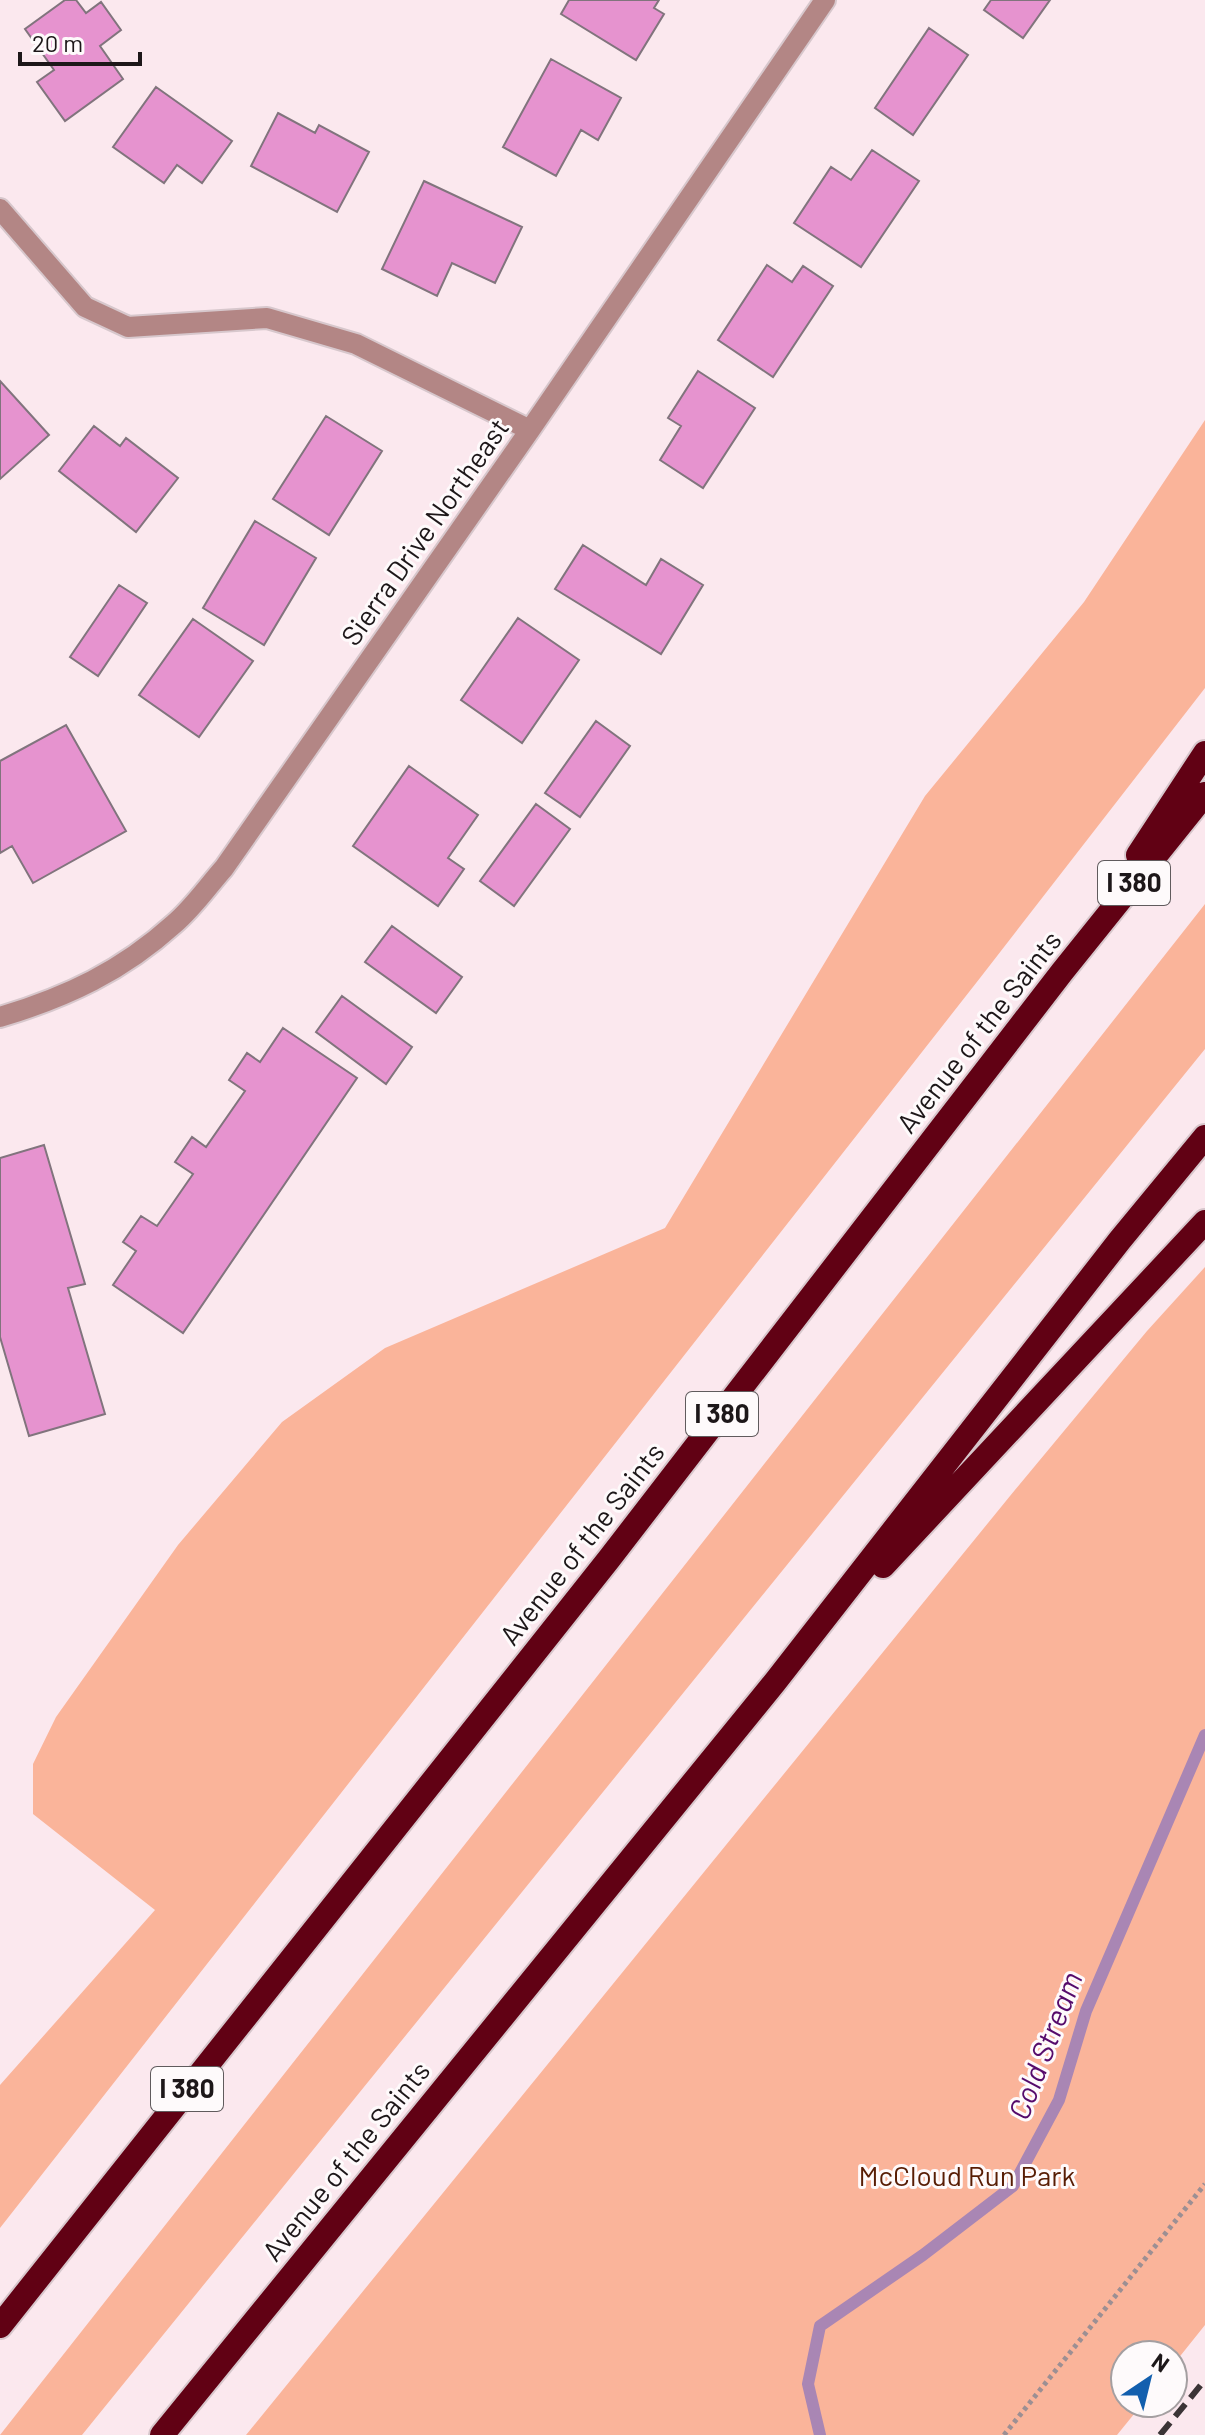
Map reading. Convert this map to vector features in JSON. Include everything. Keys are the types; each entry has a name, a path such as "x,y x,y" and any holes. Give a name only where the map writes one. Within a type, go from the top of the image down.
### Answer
{"highway":[{"path":"1062,972 1205,753"},
{"name":"Avenue of the Saints","path":"0,2326 609,1559 1062,972 1205,794"},
{"name":"Avenue of the Saints","path":"162,2435 775,1682 1120,1240 1205,1137"},
{"path":"775,1682 1205,1222"}],"street":[{"name":"Sierra Drive Northeast","path":"0,1017 51,1001 123,965 177,922 224,868 825,0"},
{"path":"0,209 85,307 128,327 267,318 356,344 530,430"}],"path":[{"path":"1004,2435 1205,2184"}],"green space":[{"path":"1205,420 1205,688 0,2228 0,2085 155,1910 33,1814 33,1764 56,1717 178,1545 282,1422 385,1348 665,1228 925,796 1084,602"},
{"path":"1205,904 1205,1049 82,2435 0,2435"},
{"name":"McCloud Run Park","path":"1205,1267 1205,2325 1189,2345 1189,2339 1109,2339 1109,2419 1130,2419 1117,2435 246,2435 1010,1496 1147,1331"}],"building":[{"path":"65,0 76,0 86,13 101,2 121,30 100,46 123,79 65,121 37,82 54,70 25,29"},
{"path":"569,0 659,0 654,8 664,14 636,60 561,14"},
{"path":"991,0 1050,0 1023,38 984,10"},
{"path":"929,28 968,55 913,135 875,108"},
{"path":"551,59 621,98 598,140 581,130 556,176 503,147"},
{"path":"156,87 232,141 202,183 177,165 164,183 113,147"},
{"path":"278,113 315,133 319,125 369,152 337,212 251,166"},
{"path":"872,150 919,181 861,267 794,223 831,167 851,180"},
{"path":"424,181 522,227 495,283 452,263 437,296 382,269"},
{"path":"767,265 792,282 803,266 833,286 773,377 718,340"},
{"path":"698,371 755,408 703,488 660,460 681,426 668,418"},
{"path":"0,381 49,435 0,479"},
{"path":"326,416 382,451 329,535 273,499"},
{"path":"94,426 120,446 126,438 178,478 136,532 59,471"},
{"path":"255,521 316,558 264,645 203,608"},
{"path":"583,545 646,585 661,559 703,585 661,654 555,589"},
{"path":"119,585 147,603 98,676 70,657"},
{"path":"518,618 579,660 522,743 461,700"},
{"path":"193,619 253,661 199,737 139,695"},
{"path":"596,721 630,746 580,817 545,793"},
{"path":"66,725 126,831 33,883 12,846 0,853 0,761"},
{"path":"409,766 478,815 448,858 464,869 438,906 353,846"},
{"path":"536,804 570,829 514,906 480,881"},
{"path":"392,926 462,977 436,1013 365,962"},
{"path":"342,996 412,1047 386,1084 316,1032"},
{"path":"283,1028 357,1078 183,1333 113,1285 136,1251 123,1242 141,1216 157,1226 193,1174 175,1162 192,1137 206,1147 245,1091 229,1080 247,1053 260,1062"},
{"path":"44,1145 85,1284 68,1288 105,1414 29,1436 0,1337 0,1158"}],"waterway":[{"name":"Cold Stream","path":"820,2435 808,2384 820,2326 923,2255 1013,2186 1059,2100 1086,2011 1205,1735"}],"railway":[{"path":"1160,2435 1205,2380"}]}
